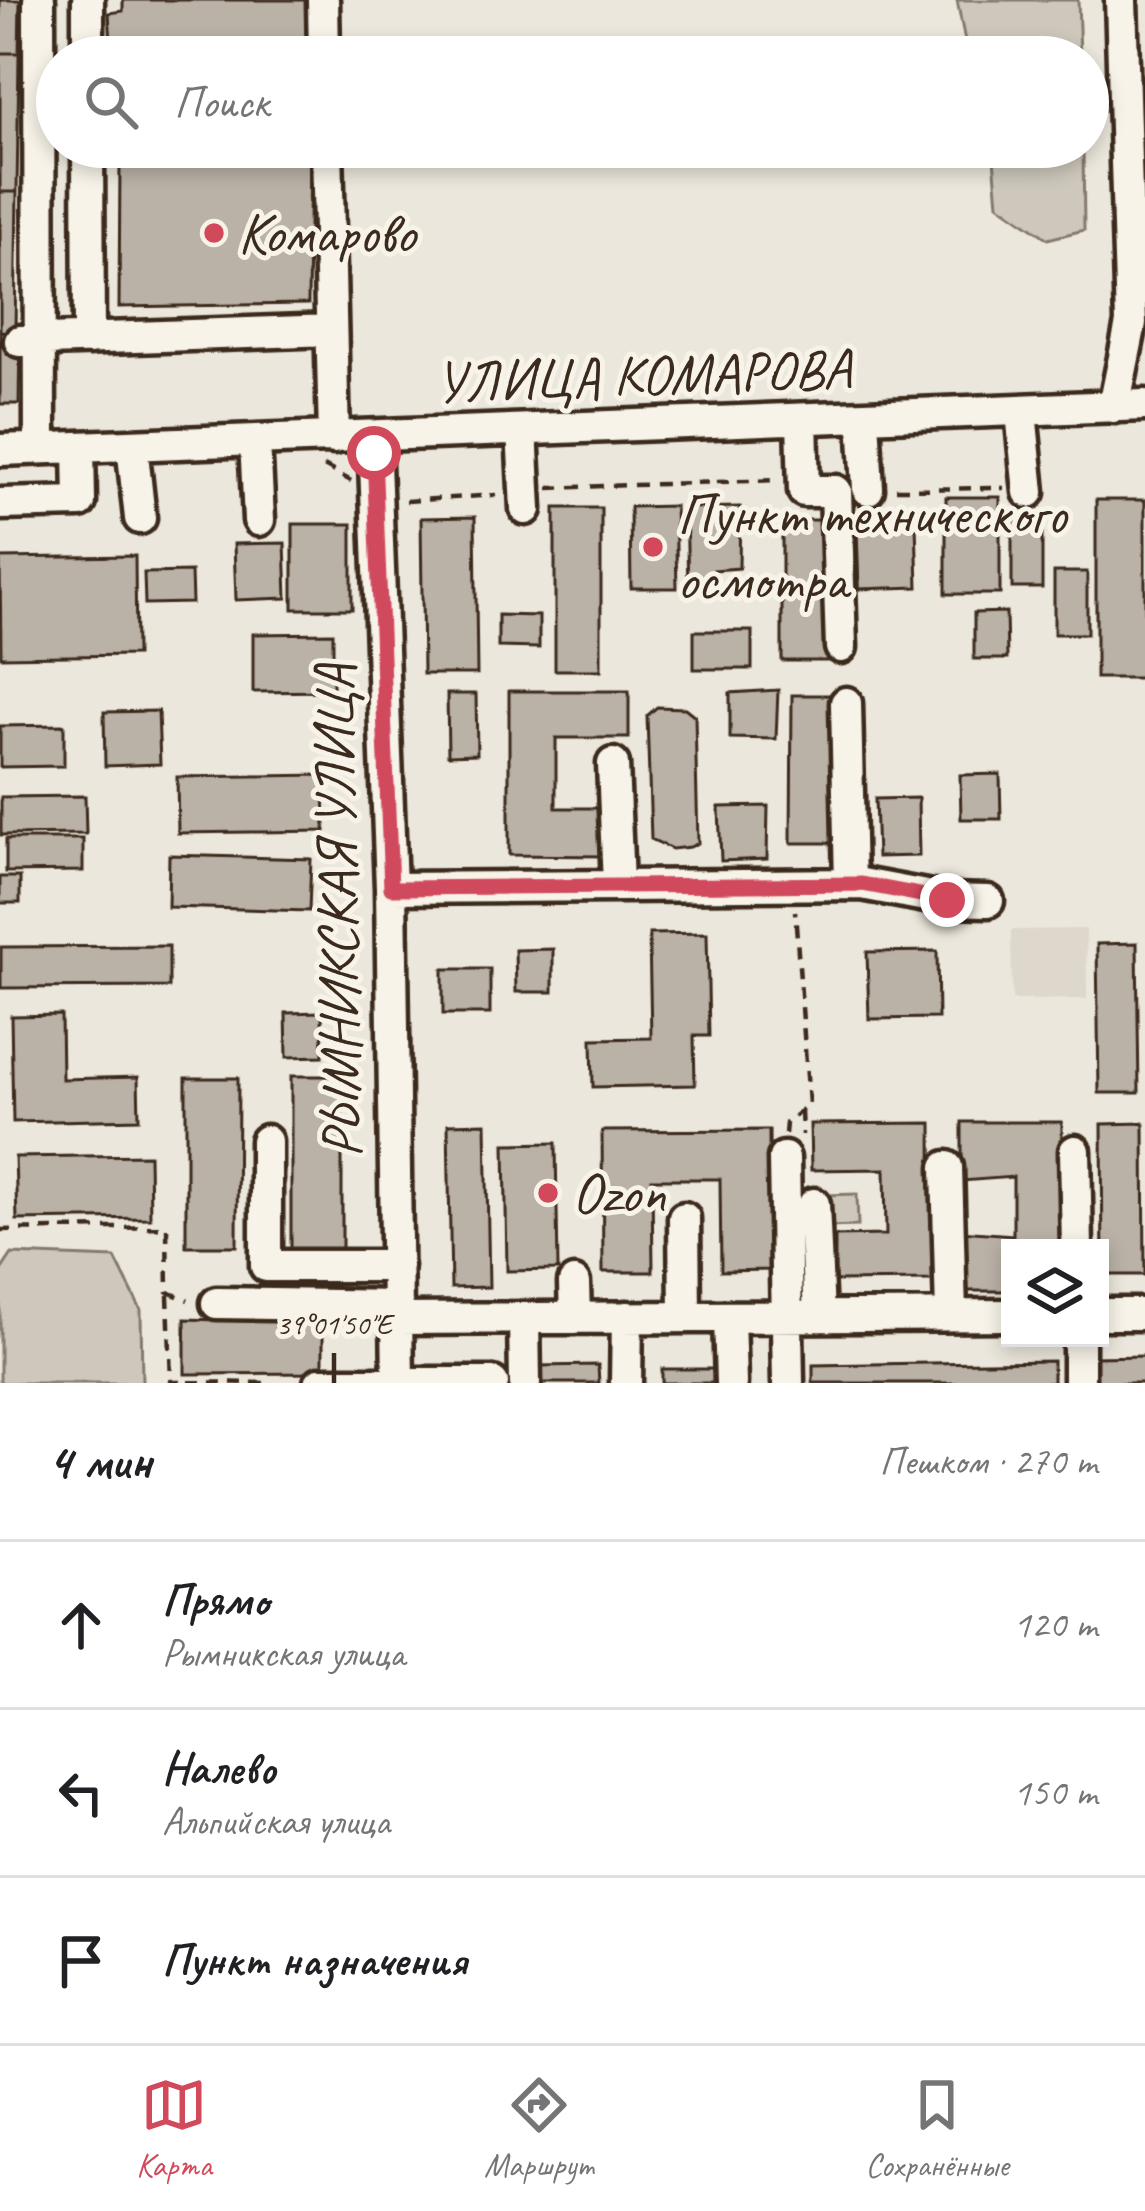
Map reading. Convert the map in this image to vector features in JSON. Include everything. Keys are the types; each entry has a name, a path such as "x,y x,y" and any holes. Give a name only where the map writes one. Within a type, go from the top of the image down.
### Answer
{"street":[{"path":"38,36 39,0"},
{"path":"88,0 88,36"},
{"path":"323,0 324,36"},
{"path":"1121,0 1130,406"},
{"path":"36,114 30,341 40,448"},
{"path":"88,168 89,339"},
{"path":"328,168 334,438"},
{"path":"30,341 332,330"},
{"name":"УЛИЦА КОМАРОВА","path":"0,450 1130,406"},
{"path":"1021,412 1028,490"},
{"path":"864,418 868,489"},
{"path":"802,420 804,491 836,491 841,647"},
{"path":"522,430 526,509"},
{"name":"РЫМНИКСКАЯ УЛИЦА","path":"374,436 391,888 398,1382"},
{"path":"255,441 259,520"},
{"path":"132,445 140,518"},
{"path":"0,504 80,502 79,447"},
{"path":"846,703 850,884"},
{"path":"613,764 617,884"},
{"path":"391,888 850,884 988,901"},
{"path":"266,1141 266,1266 397,1266"},
{"path":"1076,1151 1077,1239"},
{"path":"784,1158 788,1383"},
{"path":"947,1167 951,1315"},
{"path":"814,1204 819,1316"},
{"path":"684,1218 685,1317"},
{"path":"574,1283 574,1318"},
{"path":"217,1303 524,1318 1001,1315"},
{"path":"1109,1314 1145,1314"},
{"path":"626,1383 627,1317"},
{"path":"729,1317 731,1383"},
{"path":"524,1318 525,1383"},
{"path":"1078,1347 1079,1383"},
{"path":"320,1383 493,1383"}],"path":[{"path":"868,489 1028,490"},
{"path":"784,1158 786,1123 809,1104 804,979 791,884"},
{"path":"0,1230 167,1227 171,1382 270,1383"},
{"path":"168,1292 195,1303 217,1303"}],"shaded area":[{"path":"957,0 1078,0 1079,36 964,36"},
{"path":"995,168 1083,168 1084,230 1048,239 998,204"},
{"path":"1086,929 1087,999 1012,1000 1011,930"},
{"path":"857,1194 858,1226 825,1227 823,1195"},
{"path":"12,1254 115,1258 141,1310 142,1383 0,1383 0,1272"}],"building":[{"path":"0,0 20,0 19,53 0,53"},
{"name":"Комарово","path":"123,0 312,0 311,36 111,36 109,13 123,11"},
{"path":"0,53 19,53 17,192 0,192"},
{"name":"Комарово","path":"120,168 310,168 308,304 119,307"},
{"path":"0,192 17,192 15,332 0,331"},
{"path":"0,331 20,332 19,404 0,404"},
{"path":"946,497 1000,497 1000,594 946,594"},
{"path":"1096,500 1145,500 1145,678 1096,678"},
{"name":"Пункт технического осмотра","path":"675,506 677,588 631,588 630,507"},
{"path":"740,507 739,568 714,570 714,587 688,587 686,508"},
{"path":"555,508 601,508 601,670 555,670"},
{"path":"475,517 477,674 423,674 421,518"},
{"path":"782,520 829,520 829,661 782,661"},
{"path":"1012,520 1042,520 1042,588 1012,588"},
{"path":"293,524 352,524 352,609 293,609"},
{"path":"916,525 918,587 859,589 857,527"},
{"path":"285,543 287,598 236,600 234,544"},
{"path":"135,556 136,655 1,657 0,558"},
{"path":"191,572 192,603 145,604 144,573"},
{"path":"1054,572 1087,572 1087,634 1054,634"},
{"path":"1006,612 1007,659 974,659 974,613"},
{"path":"498,615 539,616 539,648 498,647"},
{"path":"694,631 752,631 752,669 694,669"},
{"path":"333,633 333,691 253,692 253,634"},
{"path":"778,690 776,739 730,738 730,693"},
{"path":"509,691 629,691 629,738 556,738 556,808 606,808 605,856 509,855"},
{"path":"447,694 476,694 477,754 448,755"},
{"path":"792,695 834,695 833,843 791,843"},
{"path":"657,707 685,708 695,716 698,843 690,847 672,849 651,839 647,716"},
{"path":"158,711 160,764 105,766 104,712"},
{"path":"64,725 64,766 0,767 0,726"},
{"path":"1000,774 1001,819 961,819 960,775"},
{"path":"324,775 325,831 178,833 177,777"},
{"path":"85,796 86,834 1,835 1,797"},
{"path":"918,798 919,856 877,857 875,799"},
{"path":"768,806 767,859 721,861 719,807"},
{"path":"6,839 83,839 83,871 6,872"},
{"path":"169,855 311,859 309,911 168,907"},
{"path":"0,877 20,877 20,903 0,903"},
{"path":"707,933 709,1036 694,1036 695,1085 593,1087 592,1039 651,1038 649,934"},
{"path":"1137,943 1139,1093 1099,1093 1097,944"},
{"path":"169,946 169,987 1,988 1,947"},
{"path":"553,949 553,992 516,992 515,950"},
{"path":"937,951 938,1018 869,1019 867,952"},
{"path":"443,969 490,969 490,1014 443,1014"},
{"path":"322,1012 323,1056 287,1057 286,1013"},
{"path":"61,1015 62,1079 138,1077 139,1119 13,1122 11,1016"},
{"path":"291,1076 342,1076 342,1252 291,1252"},
{"path":"186,1078 238,1078 237,1246 186,1246"},
{"path":"962,1122 1062,1122 1062,1239 1001,1239 1001,1291 961,1291 961,1231 1013,1235 1013,1177 962,1181"},
{"path":"486,1123 489,1287 451,1288 448,1124"},
{"path":"932,1123 933,1280 835,1281 835,1236 886,1235 885,1169 811,1170 810,1124"},
{"path":"1144,1123 1145,1275 1109,1275 1109,1239 1103,1239 1102,1124"},
{"path":"769,1130 770,1270 721,1271 720,1179 652,1179 653,1272 603,1272 602,1131"},
{"path":"556,1143 558,1270 507,1271 505,1144"},
{"path":"149,1155 150,1218 17,1220 15,1157"},
{"path":"185,1319 323,1323 323,1373 185,1374"},
{"path":"1145,1356 1145,1383 1094,1383 1094,1357"},
{"path":"1053,1361 1053,1383 813,1383 813,1365"},
{"path":"598,1365 599,1383 539,1383 538,1366"},
{"path":"662,1369 718,1369 718,1383 662,1383"}],"place":[{"name":"Комарово","path":"214,233"},
{"name":"Пункт технического осмотра","path":"653,547"},
{"name":"Ozon","path":"548,1193"}],"route":[{"path":"374,453 391,888 862,884 947,900"}]}
